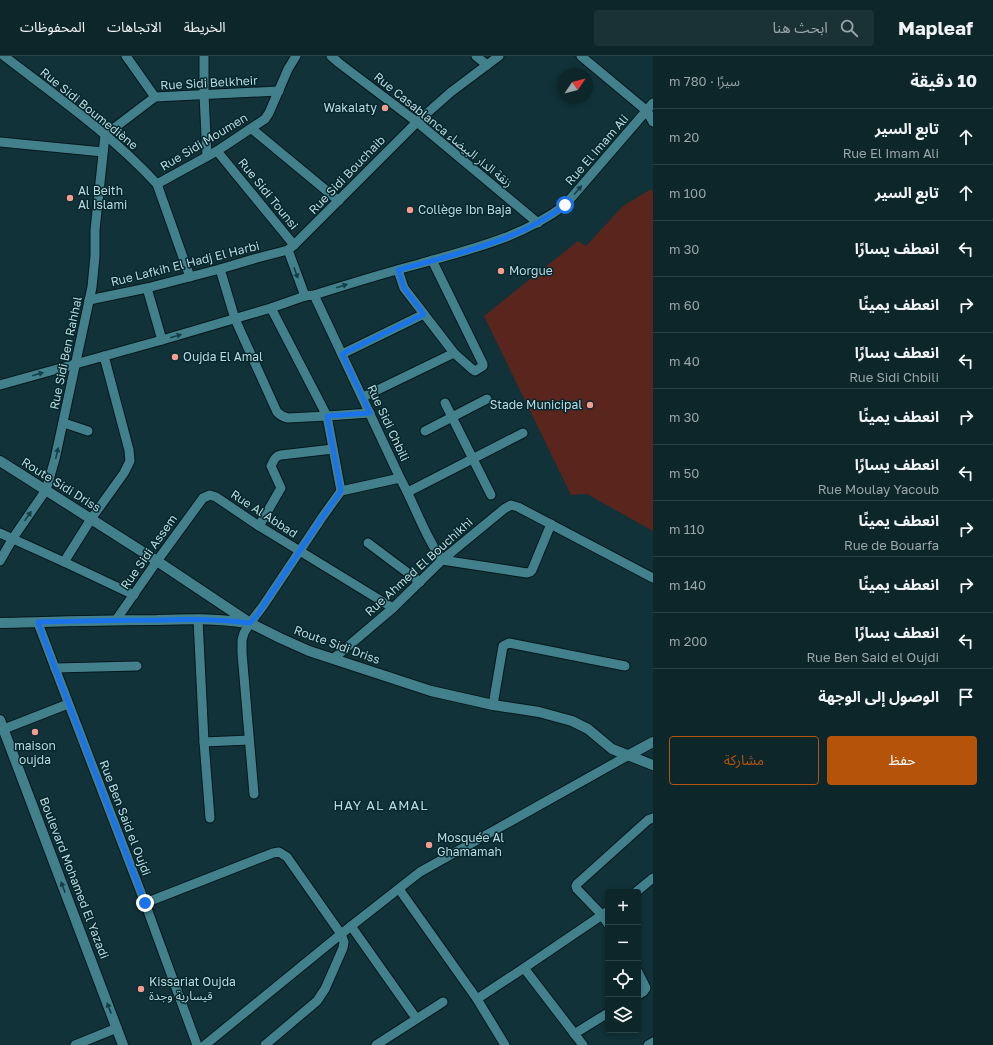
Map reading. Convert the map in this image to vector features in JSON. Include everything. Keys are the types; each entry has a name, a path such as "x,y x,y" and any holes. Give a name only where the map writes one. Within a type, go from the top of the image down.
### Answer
{"street":[{"name":"Rue Sidi Boumediène","path":"4,56 105,135 157,184"},
{"path":"126,56 155,97"},
{"path":"204,56 207,156"},
{"name":"Rue Sidi Moumen","path":"157,184 217,151 252,129 268,116 288,69 296,56"},
{"name":"Rue Casablanca زنقة الدار البيضاء","path":"332,56 417,122 538,223"},
{"path":"476,56 487,65"},
{"name":"Rue Sidi Bouchaib","path":"291,248 417,122 451,92 499,56"},
{"path":"581,56 592,60 647,111 653,122"},
{"name":"Rue Sidi Belkheir","path":"105,135 155,97 278,91"},
{"name":"Rue El Imam Ali","path":"0,385 235,319 305,296 314,295 457,254 504,238 538,223 554,214 565,205 653,103"},
{"path":"252,129 339,201"},
{"name":"Rue Sidi Ben Rahhal","path":"0,561 13,538 46,490 55,459 89,300 93,274 95,230 105,135"},
{"path":"0,142 103,152"},
{"name":"Rue Sidi Tounsi","path":"217,151 291,248 305,296"},
{"path":"157,184 190,277"},
{"name":"Rue Lafkih El Hadj El Harbi","path":"89,300 190,277 291,248"},
{"path":"398,270 404,288 454,353 475,371 483,366 483,364 432,260"},
{"path":"220,269 235,319 280,415 288,418 370,413"},
{"path":"147,288 162,340"},
{"name":"Rue Sidi Chbili","path":"314,295 400,478 430,540 442,560"},
{"path":"271,308 327,416 341,491"},
{"path":"342,354 424,314"},
{"path":"363,397 454,353"},
{"path":"64,562 91,519 124,473 130,461 129,450 104,356"},
{"path":"425,431 487,399"},
{"path":"444,402 491,494"},
{"path":"64,422 88,431"},
{"path":"408,492 524,433"},
{"path":"259,526 281,488 271,466 275,458 279,455 334,449"},
{"name":"Route Sidi Driss","path":"0,461 157,561 250,623 309,651 431,691 493,705 539,712 572,721 588,729 612,749 653,764"},
{"path":"254,794 242,653 242,640 244,633 341,491 400,478"},
{"name":"Rue Al Abbad","path":"202,498 210,495 216,497 259,526 393,608"},
{"name":"Rue Sidi Assem","path":"116,620 202,498"},
{"name":"Rue Ahmed El Bouchikhi","path":"333,659 393,608 442,560 504,509 511,505 518,507 653,578"},
{"path":"442,560 527,573 532,570 551,524"},
{"path":"0,533 134,595"},
{"path":"368,543 420,582"},
{"path":"0,623 198,619 250,623"},
{"path":"198,619 204,742 210,818"},
{"name":"Rue Ben Said el Oujdi","path":"38,622 145,903 197,1045"},
{"path":"493,705 503,646 509,643 625,666"},
{"path":"55,668 137,666"},
{"path":"2,725 68,704"},
{"name":"Boulevard Mohamed El Yazadi","path":"2,725 123,1045"},
{"path":"204,742 249,740"},
{"path":"206,1045 341,934 420,872 653,742"},
{"path":"477,999 605,913 577,889 576,886 648,820 653,818"},
{"path":"145,903 273,852 279,852 287,857 341,934 344,942 332,975 317,1001 265,1045"},
{"path":"640,889 653,878"},
{"path":"399,889 477,999 505,1045"},
{"path":"351,926 416,1018"},
{"path":"524,968 583,1045"},
{"path":"641,978 646,988 641,993"},
{"path":"376,1045 443,1002"},
{"path":"574,1034 605,1015"},
{"path":"76,1045 117,1028"},
{"path":"648,1045 653,1042"}],"shaded area":[{"name":"Stade Municipal","path":"651,189 653,193 653,531 587,494 571,495 484,316 578,241 586,246 623,206"}],"place":[{"name":"Wakalaty","path":"385,108"},
{"name":"Al Beith Al Islami","path":"70,198"},
{"name":"Collège Ibn Baja","path":"410,210"},
{"name":"Morgue","path":"501,271"},
{"name":"Oujda El Amal","path":"175,357"},
{"name":"Stade Municipal","path":"590,405"},
{"name":"maison oujda","path":"35,732"},
{"name":"Mosquée Al Ghamamah","path":"429,845"},
{"name":"Kissariat Oujda قيسارية وجدة","path":"141,989"}],"district":[{"name":"HAY AL AMAL","path":"381,805"}],"route":[{"path":"145,903 38,622 198,619 250,623 258,614 341,491 327,416 370,413 342,354 424,314 404,288 398,270 457,254 504,238 538,223 554,214 565,205"}]}
